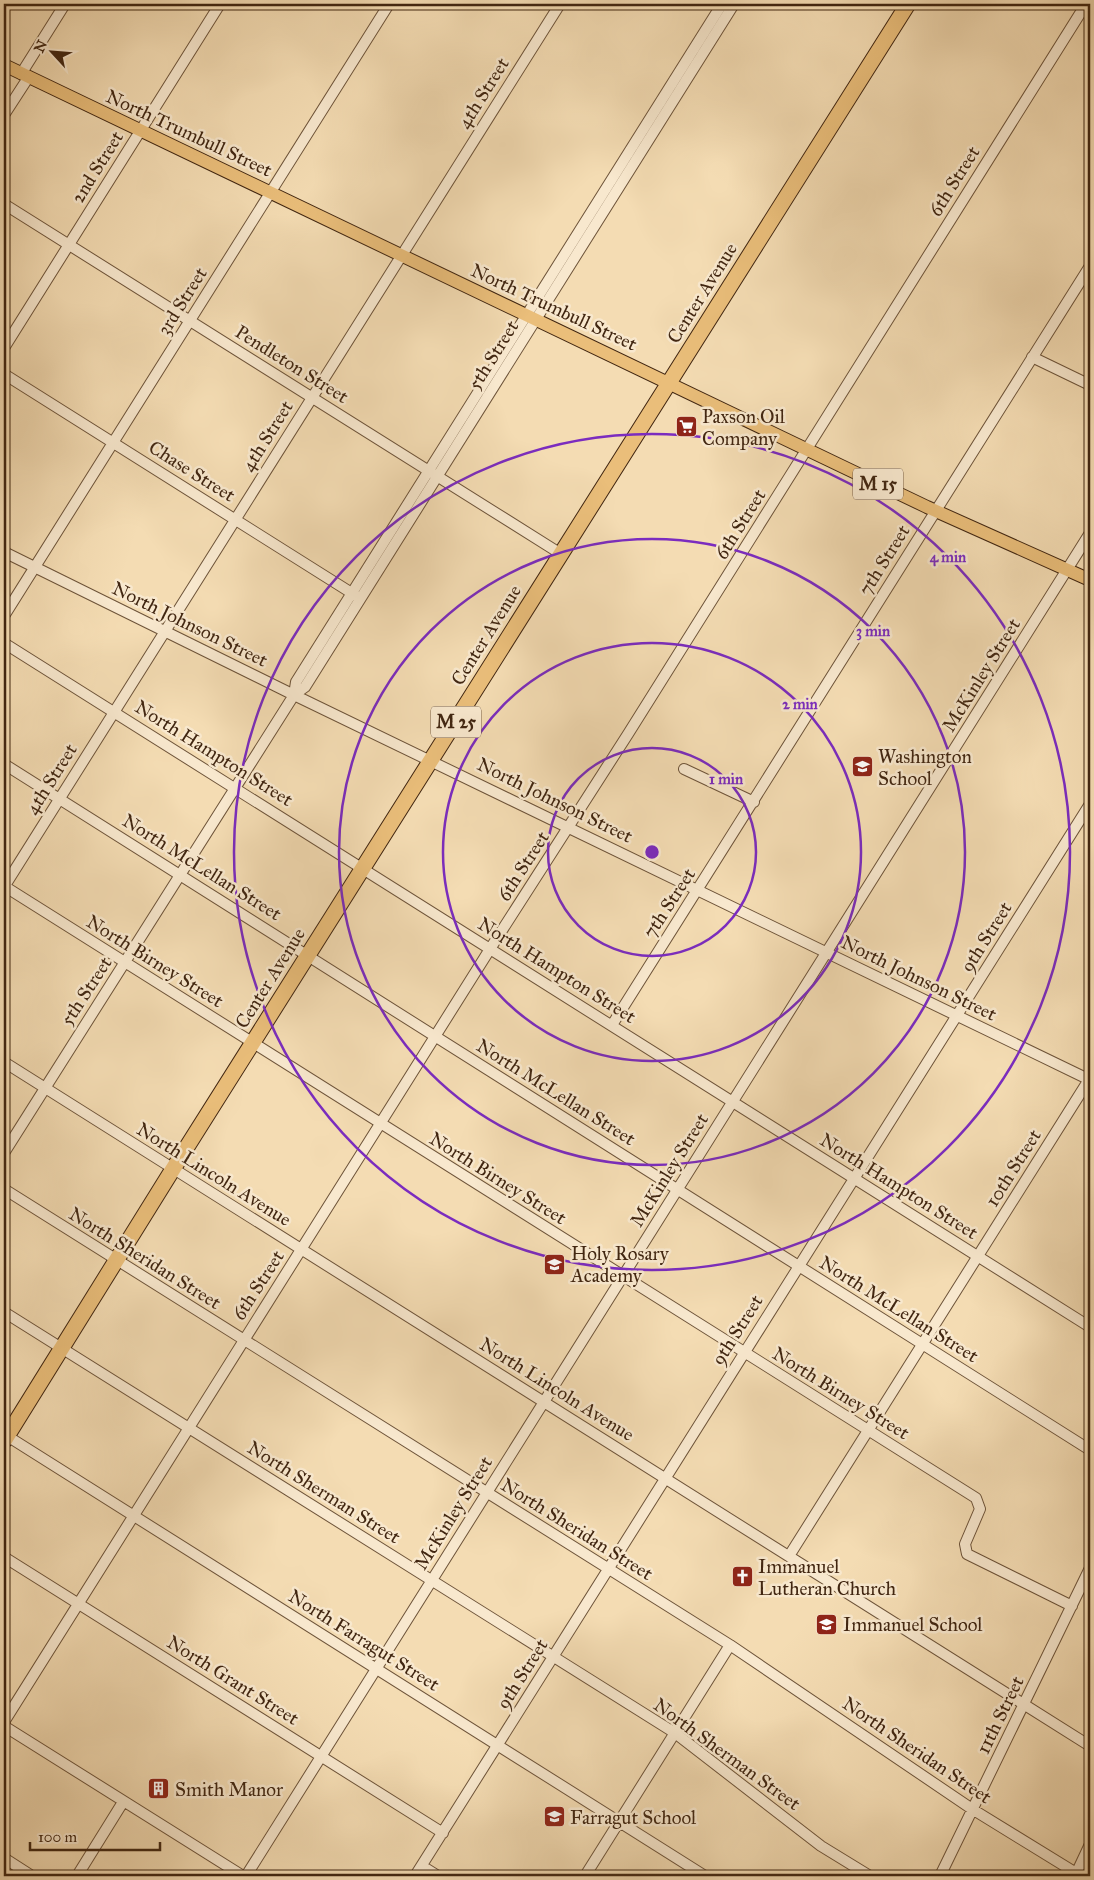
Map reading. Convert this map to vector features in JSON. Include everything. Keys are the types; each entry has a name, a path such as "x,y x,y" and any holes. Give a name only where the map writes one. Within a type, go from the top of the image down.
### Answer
{"highway":[{"name":"Center Avenue","path":"5,1437 908,4"}],"main road":[{"name":"North Trumbull Street","path":"4,66 669,382 935,511 1090,580"}],"street":[{"path":"4,115 66,4"},
{"name":"2nd Street","path":"4,348 220,4"},
{"name":"3rd Street","path":"4,616 389,4"},
{"name":"4th Street","path":"4,886 560,4"},
{"name":"5th Street","path":"709,35 722,4"},
{"name":"5th Street","path":"4,1153 294,695 296,682 357,596 709,35 734,4"},
{"name":"6th Street","path":"4,1722 379,1124 569,827 1088,4"},
{"name":"Pendleton Street","path":"4,204 561,554"},
{"name":"7th Street","path":"612,1025 1090,266"},
{"path":"1032,357 1090,385"},
{"name":"Chase Street","path":"4,374 357,596"},
{"name":"McKinley Street","path":"244,1876 1090,533"},
{"name":"North Johnson Street","path":"4,552 294,695 699,889 956,1017 1090,1079"},
{"name":"North Hampton Street","path":"4,643 1090,1327"},
{"name":"North McLellan Street","path":"4,764 181,874 1090,1450"},
{"path":"684,769 754,802"},
{"name":"9th Street","path":"415,1876 1090,804"},
{"name":"North Birney Street","path":"4,886 379,1124 976,1498 980,1509 965,1544 967,1554 1072,1606"},
{"name":"North Lincoln Avenue","path":"4,1062 1090,1746"},
{"name":"10th Street","path":"789,1556 1090,1079"},
{"name":"North Sheridan Street","path":"4,1189 730,1645 972,1809 1077,1875"},
{"name":"North Sherman Street","path":"4,1312 675,1733 821,1846 870,1876"},
{"name":"North Farragut Street","path":"5,1437 498,1744 705,1876"},
{"name":"North Grant Street","path":"4,1556 443,1833"},
{"name":"11th Street","path":"940,1876 1090,1568"},
{"path":"585,1876 730,1645"},
{"path":"4,1726 244,1876"},
{"path":"77,1876 123,1802"},
{"path":"1077,1875 1090,1844"},
{"path":"4,1858 32,1876"},
{"path":"422,1866 438,1876"}],"place":[{"name":"Paxson Oil Company","path":"686,427"},
{"name":"Washington School","path":"862,767"},
{"name":"Holy Rosary Academy","path":"555,1264"},
{"name":"Immanuel Lutheran Church","path":"742,1577"},
{"name":"Immanuel School","path":"827,1624"},
{"name":"Smith Manor","path":"159,1789"},
{"name":"Farragut School","path":"554,1817"}]}
